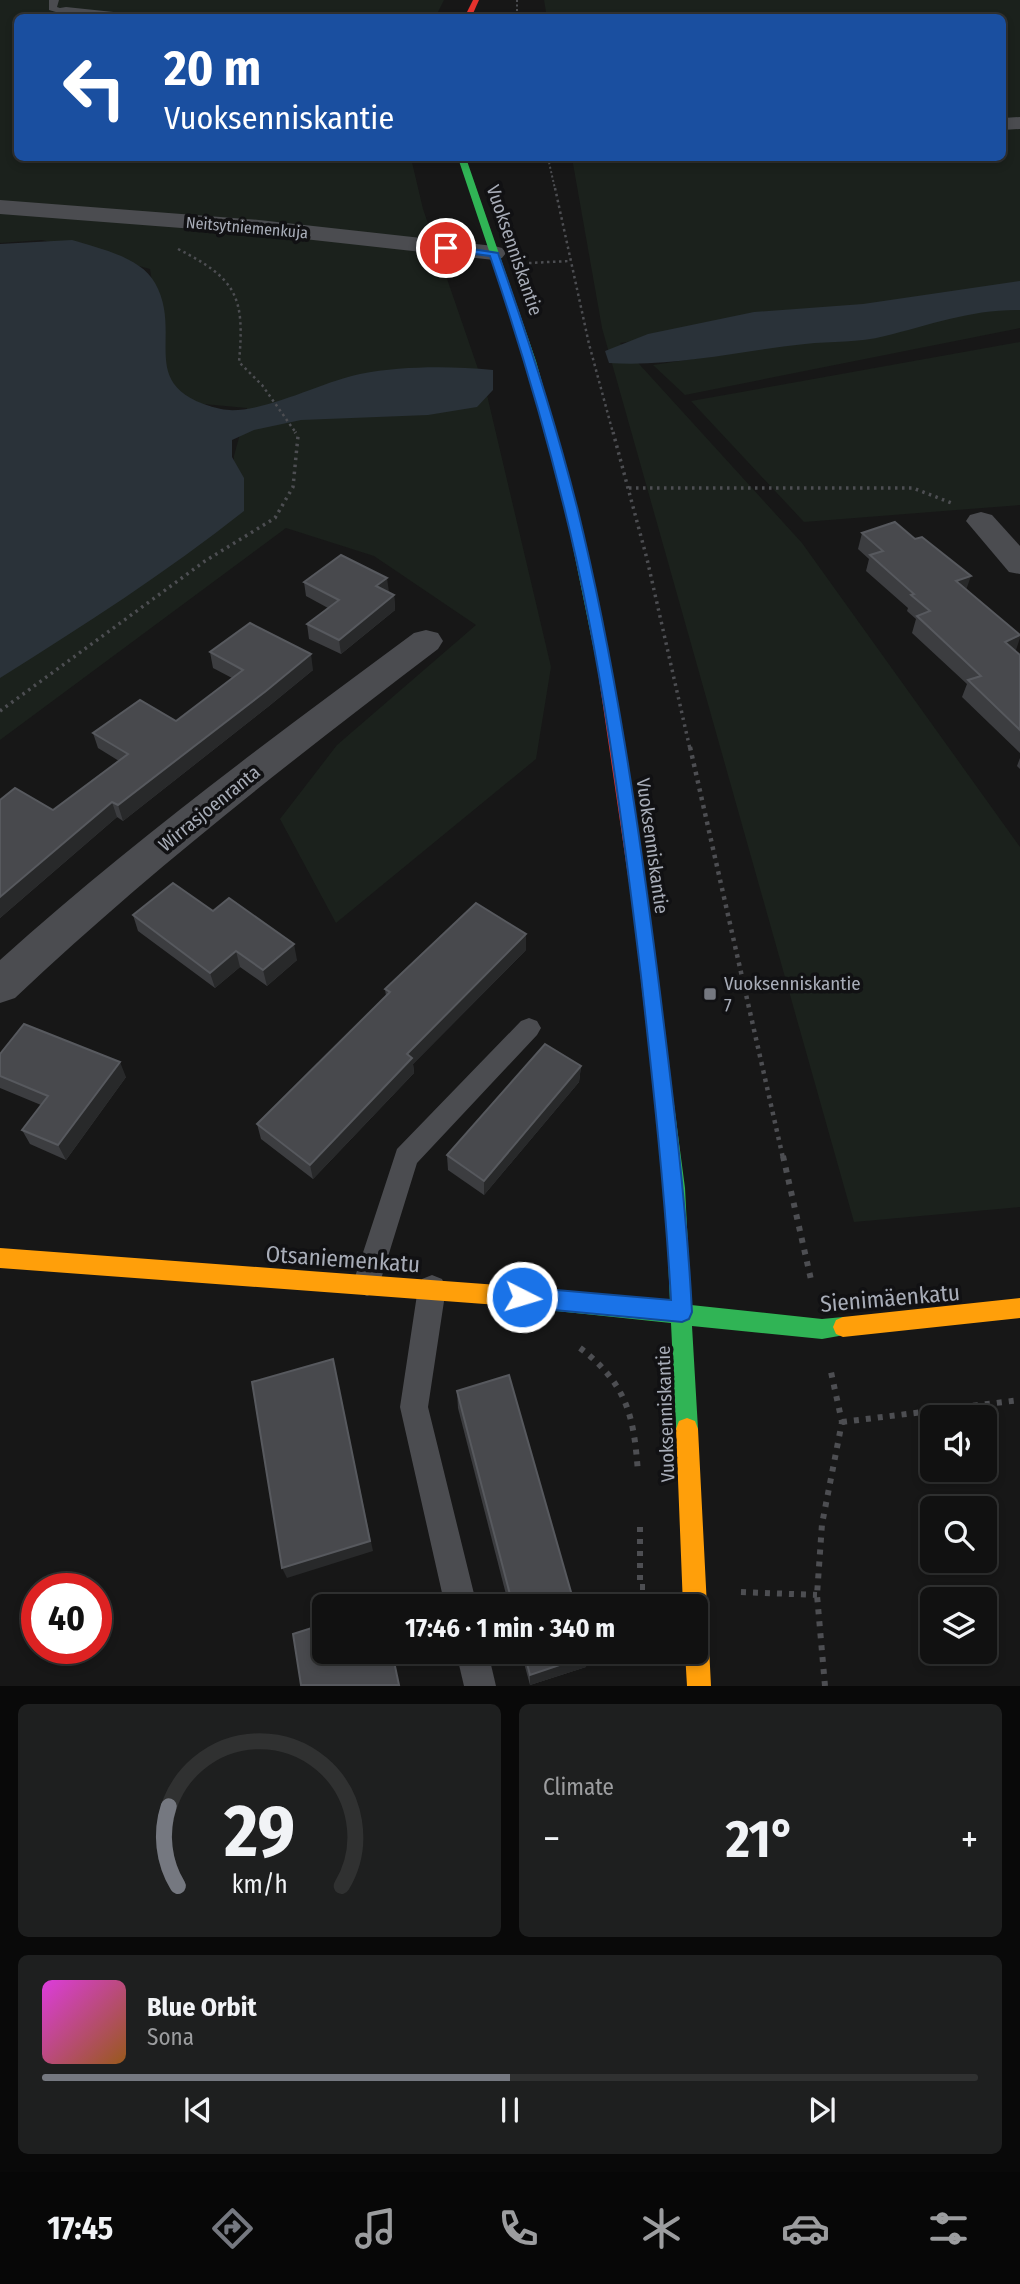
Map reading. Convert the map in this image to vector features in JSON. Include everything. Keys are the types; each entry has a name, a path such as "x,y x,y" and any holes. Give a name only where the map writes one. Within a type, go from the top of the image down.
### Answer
{"street":[{"path":"60,6 102,14"},
{"name":"Vuoksenniskantie","path":"463,161 531,361 571,508 611,705 641,910 675,1188 699,1685"},
{"name":"Neitsytniemenkuja","path":"0,207 259,227 494,253"},
{"path":"981,521 1020,565"},
{"name":"Wirrasjoenranta","path":"0,986 50,938 154,851 302,733 426,641"},
{"name":"Otsaniemenkatu","path":"0,1258 432,1288 682,1312"},
{"name":"Sienimäenkatu","path":"682,1312 822,1329 1020,1308"}],"lane":[{"path":"367,1283 406,1157 529,1028"},
{"path":"432,1288 414,1407 458,1594"},
{"path":"475,1664 480,1685"}],"path":[{"path":"549,161 589,344 629,488 722,881 842,1422 822,1524 817,1595 825,1685"},
{"path":"0,711 113,631 205,561 275,517 293,487 298,436 270,396 239,362 242,321 235,289 229,278 212,264 170,245 125,216"},
{"path":"629,488 913,488 946,499 981,521"},
{"path":"842,1422 1020,1400"}],"shaded area":[{"path":"0,0 444,0 437,14 14,14 14,161 412,161 423,209 487,395 551,667 536,759 336,923 280,819 337,745 476,625 374,556 286,528 0,740 0,676 229,522 234,456 247,408 171,401 150,269 42,240 0,243"},
{"path":"544,0 1020,0 1020,287 620,343 802,543 1020,847 1020,1207 854,1222 602,328 573,161 1006,161 1006,14 546,14"},
{"path":"72,240 129,260 140,266 155,283 163,303 169,374 177,388 194,400 221,409 253,408 360,374 426,367 493,370 493,390 477,407 428,415 301,420 254,430 232,440 232,457 244,478 244,511 155,577 0,678 0,244"},
{"path":"1020,281 1020,310 951,318 875,338 659,363 609,363 605,351 648,334 754,312 863,304"},
{"path":"1020,307 1020,328 685,395 653,365 825,339 940,312"},
{"path":"1020,342 1020,505 804,522 691,401"}],"building":[{"path":"895,522 915,539 922,537 971,576 956,581 1020,635 1005,642 1020,655 1020,730 968,680 981,676 917,616 930,611 870,555 883,551 862,533"},
{"path":"341,555 387,578 376,586 394,595 339,640 307,624 339,600 304,582"},
{"path":"250,623 311,654 118,805 112,802 0,897 0,800 15,788 53,810 128,754 93,733 140,700 176,721 243,670 210,652"},
{"path":"173,883 213,911 229,898 294,944 263,970 236,951 210,973 133,915"},
{"path":"476,903 526,934 407,1054 412,1058 310,1165 257,1124 390,992 385,989"},
{"path":"24,1024 120,1062 58,1145 22,1130 48,1096 0,1076 0,1054"},
{"path":"545,1044 581,1066 484,1181 447,1155"},
{"path":"333,1359 370,1541 282,1568 252,1382"},
{"path":"509,1375 572,1594 510,1594 457,1391"},
{"path":"312,1628 312,1664 395,1664 399,1685 301,1685 293,1634"},
{"path":"527,1664 562,1664 530,1675"}],"traffic: fast":[{"path":"463,161 531,361 571,508 604,665"},
{"path":"659,1059 675,1188 687,1429"},
{"path":"498,1295 822,1329 843,1327"}],"traffic: slow":[{"path":"0,1258 498,1295"},
{"path":"843,1327 1020,1308"},
{"path":"687,1429 699,1686"}],"traffic: jam":[{"path":"469,14 476,0"},
{"path":"604,665 641,910 659,1059"}],"place":[{"name":"Vuoksenniskantie 7","path":"710,994"}],"route":[{"path":"446,248 494,253 531,361 571,508 611,705 641,910 675,1188 682,1312 522,1297"}]}
